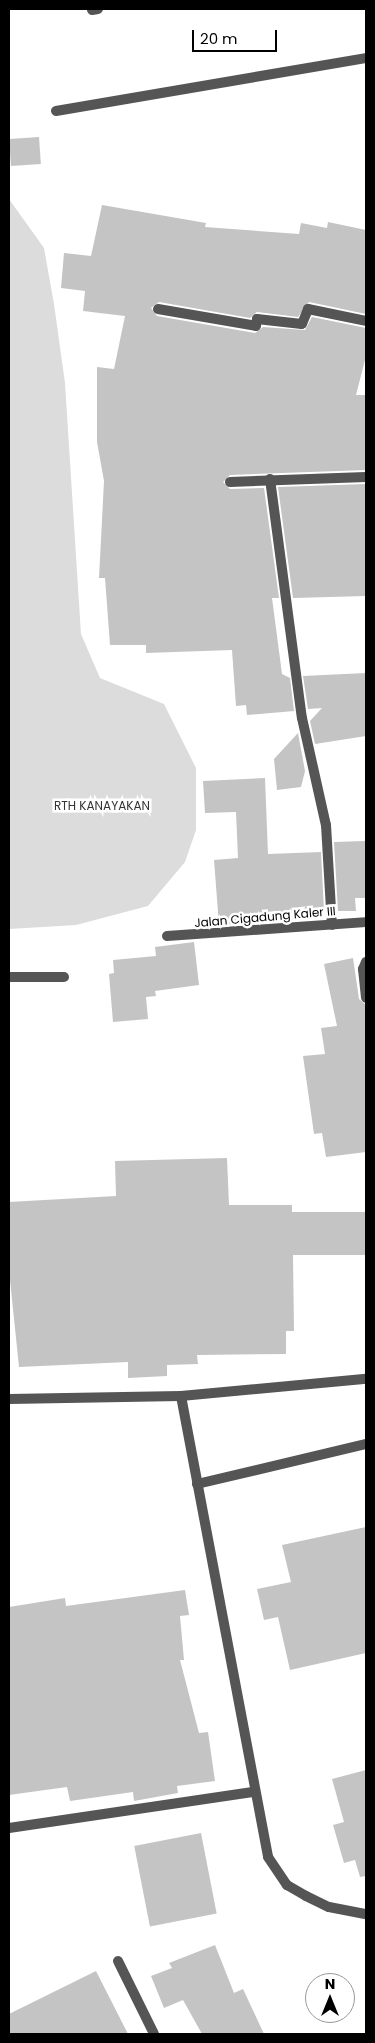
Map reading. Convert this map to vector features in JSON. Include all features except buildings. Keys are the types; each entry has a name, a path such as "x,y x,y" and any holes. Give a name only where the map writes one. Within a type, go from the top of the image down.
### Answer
{"street":[{"path":"56,111 366,58"},
{"path":"158,308 256,326 257,319 302,324 308,309 366,321"},
{"path":"230,482 270,479 366,477"},
{"path":"270,479 302,718 326,825 332,925"},
{"name":"Jalan Cigadung Kaler III","path":"166,936 366,922"},
{"path":"366,962 363,969 366,998"},
{"path":"9,976 64,977"},
{"path":"9,1398 181,1396 366,1379"},
{"path":"181,1396 254,1792 268,1858 287,1885 329,1907 366,1914"},
{"path":"197,1484 366,1444"},
{"path":"9,1828 254,1792"},
{"path":"118,1962 154,2034"}],"green space":[{"name":"RTH KANAYAKAN","path":"9,199 44,248 54,304 65,383 81,634 100,678 164,704 196,768 196,830 185,862 148,906 76,925 9,929"}]}
